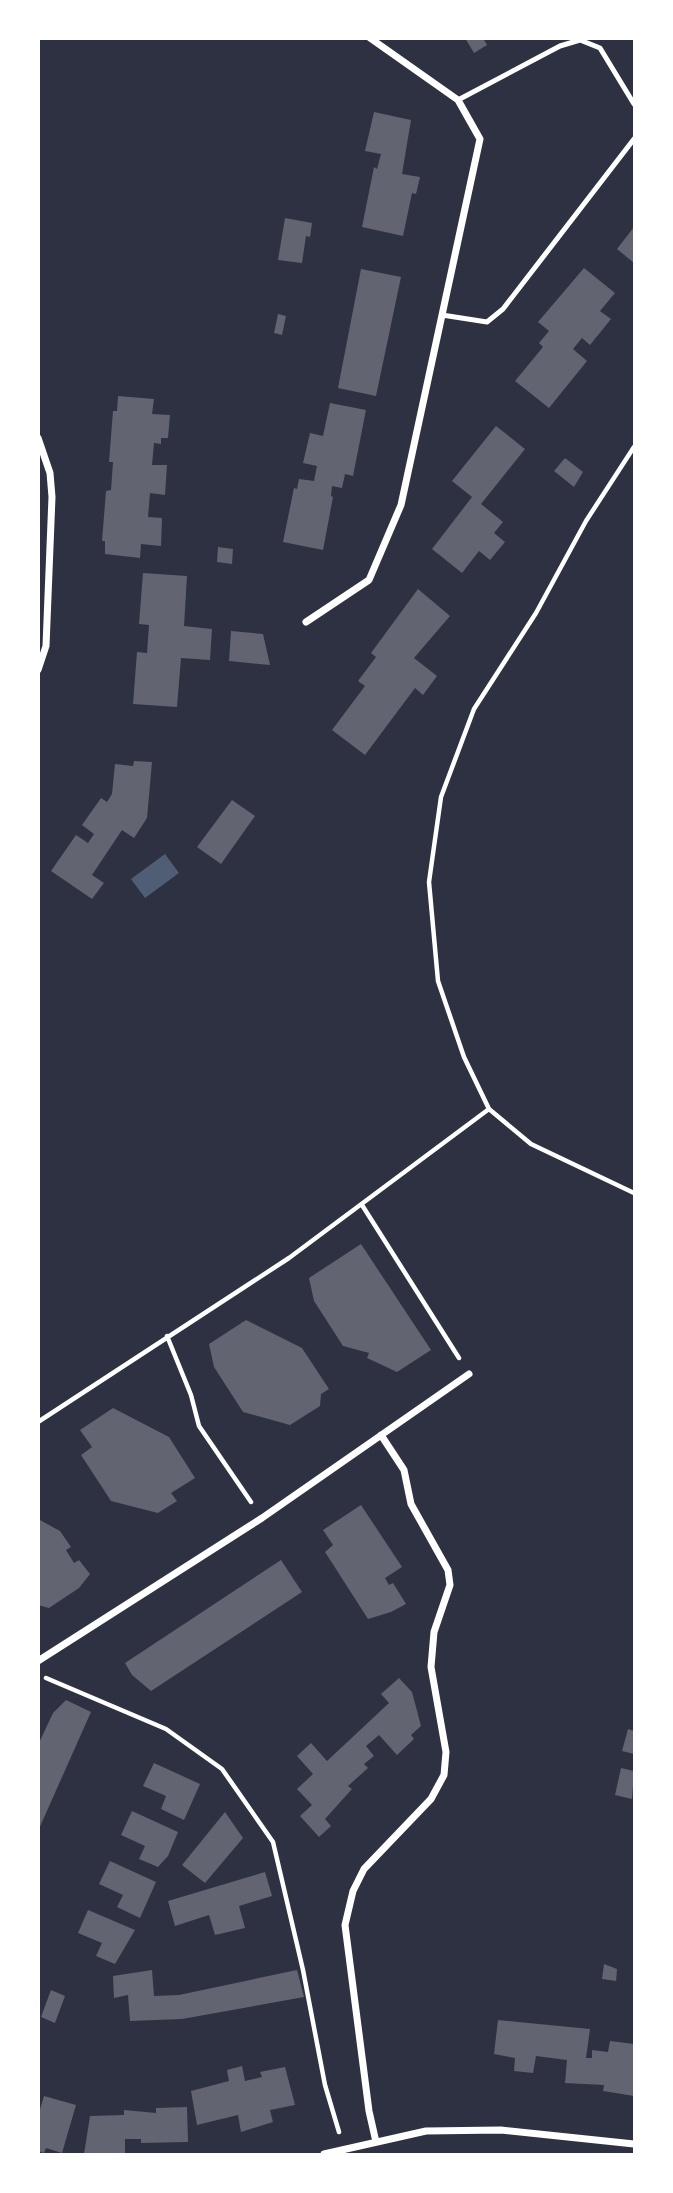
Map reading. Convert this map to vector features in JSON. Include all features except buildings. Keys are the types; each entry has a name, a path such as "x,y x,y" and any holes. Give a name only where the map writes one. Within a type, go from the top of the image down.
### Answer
{"street":[{"path":"306,622 369,580 401,505 480,139 458,100 370,38"},
{"path":"38,439 50,473 52,496 46,646 38,670"},
{"path":"38,1661 262,1518 469,1374"},
{"path":"376,2142 369,2111 345,1925 353,1891 365,1869 431,1799 444,1775 446,1752 431,1667 434,1632 450,1585 447,1570 411,1504 404,1470 381,1435"},
{"path":"324,2154 426,2131 501,2130 635,2144"}],"lane":[{"path":"458,100 560,46 580,40 600,48 635,104"},
{"path":"442,315 486,322 503,309 635,139"}],"path":[{"path":"635,447 586,521 536,613 474,709 441,797 429,882 438,981 464,1057 489,1109 531,1144 635,1193"},
{"path":"38,1422 289,1258 489,1109"},
{"path":"362,1205 469,1374"},
{"path":"167,1336 191,1395 199,1426 262,1518"},
{"path":"38,1675 166,1729 222,1769 273,1842 303,1970 325,2085 344,2149"}],"water":[{"path":"165,854 179,873 145,898 131,879"}]}
